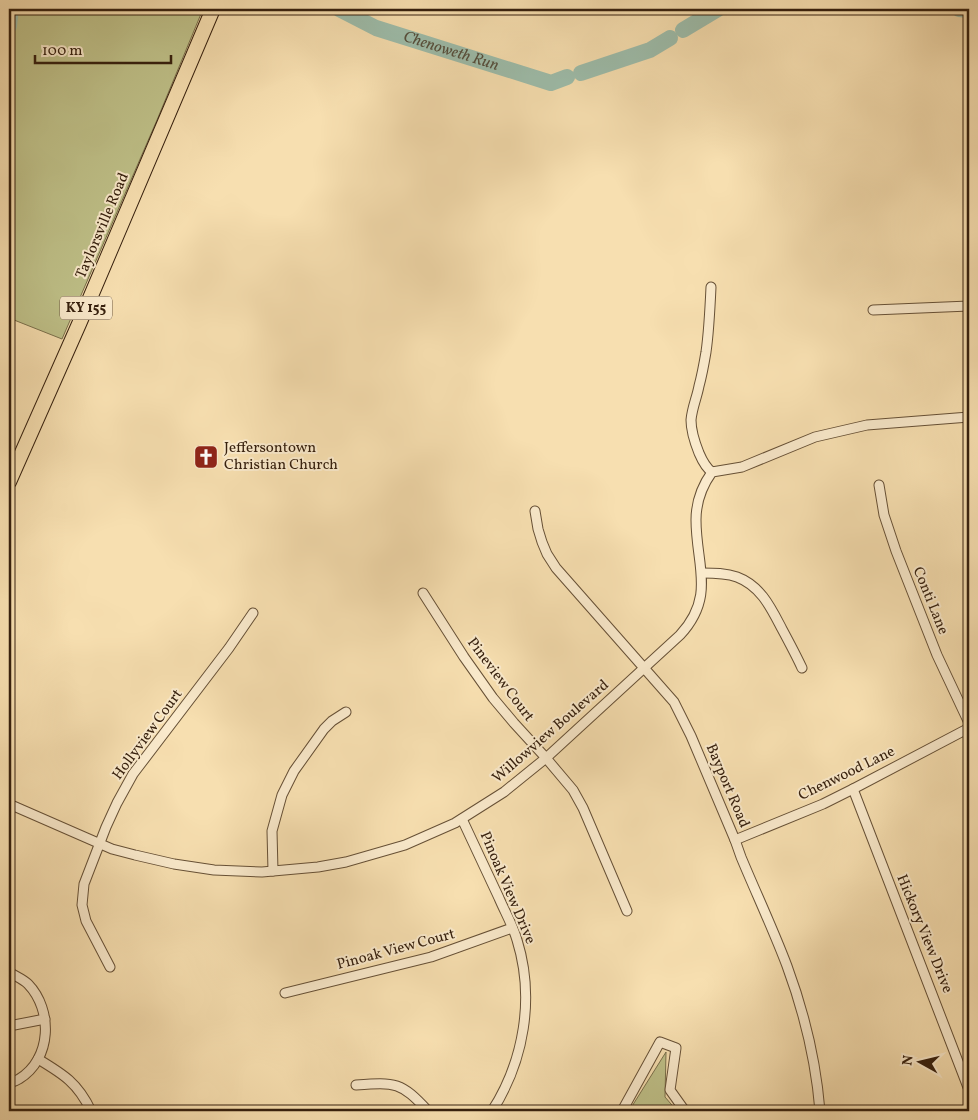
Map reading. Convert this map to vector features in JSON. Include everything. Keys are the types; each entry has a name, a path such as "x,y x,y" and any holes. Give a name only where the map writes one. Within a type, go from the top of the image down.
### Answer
{"main road":[{"name":"Taylorsville Road","path":"9,482 79,324 213,9"}],"street":[{"path":"711,287 710,322 706,352 691,421 697,448 709,471 742,467 815,436 867,425 969,416"},
{"path":"873,310 969,306"},
{"name":"Willowview Boulevard","path":"9,804 100,844 174,864 214,870 262,872 318,867 346,862 405,845 455,823 504,792 546,758 645,668 691,622 699,604 702,585 696,518 702,492 712,472"},
{"name":"Conti Lane","path":"879,485 884,515 896,551 937,655 969,723"},
{"name":"Bayport Road","path":"535,511 542,542 556,568 674,702 685,722 782,953 796,992 809,1040 820,1111"},
{"path":"702,573 736,576 759,590 767,601 802,668"},
{"name":"Pineview Court","path":"424,593 464,657 493,698 573,790 583,808 627,911"},
{"name":"Hollyview Court","path":"110,967 86,921 82,905 84,884 100,844 117,803 133,774 223,656 253,613"},
{"path":"273,871 272,831 282,795 294,770 324,729 346,712"},
{"name":"Chenwood Lane","path":"735,840 823,804 969,728"},
{"name":"Hickory View Drive","path":"853,789 969,1090"},
{"name":"Pinoak View Drive","path":"462,819 512,928 524,971 526,1013 523,1035 510,1079 492,1111"},
{"name":"Pinoak View Court","path":"285,993 431,957 512,928"},
{"path":"9,972 27,983 42,1005 46,1032 44,1045 38,1059 20,1079 9,1083"},
{"path":"9,1026 45,1019"},
{"path":"622,1111 660,1042 676,1048 670,1090 684,1111"},
{"path":"38,1059 74,1083 91,1111"},
{"path":"356,1085 388,1083 397,1085 413,1095 428,1111"},
{"path":"968,1111 969,1106"}],"green space":[{"path":"9,9 203,9 62,339 9,318"},
{"path":"666,1052 665,1097 677,1111 629,1111"}],"waterway":[{"name":"Chenoweth Run","path":"9,26 11,9"},
{"name":"Chenoweth Run","path":"339,9 376,28 551,83 567,77"},
{"name":"Chenoweth Run","path":"683,30 718,9"},
{"name":"Chenoweth Run","path":"959,9 969,10"},
{"name":"Chenoweth Run","path":"581,73 650,50 670,38"}],"place":[{"name":"Jeffersontown Christian Church","path":"206,457"}]}
